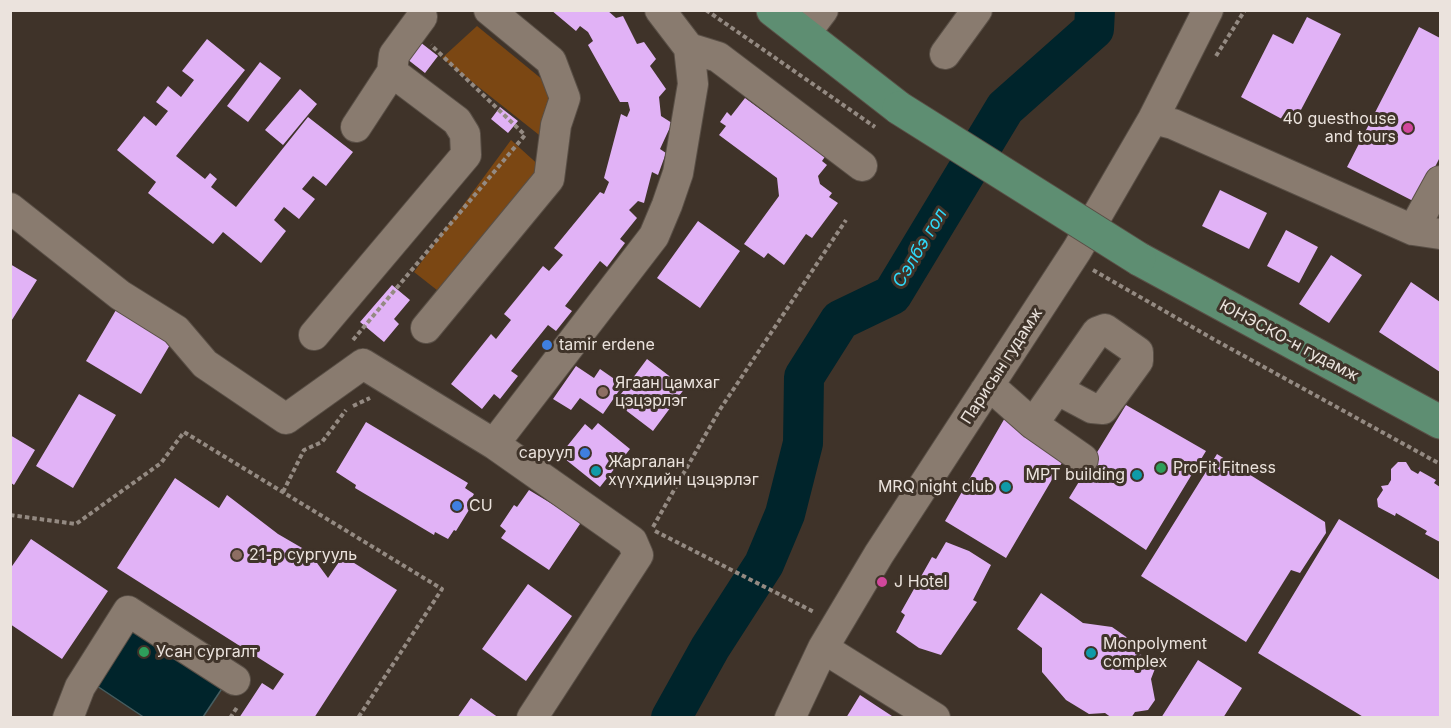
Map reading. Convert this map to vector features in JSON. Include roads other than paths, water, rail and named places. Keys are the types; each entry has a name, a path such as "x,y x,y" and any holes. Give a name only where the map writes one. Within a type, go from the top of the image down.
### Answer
{"main road":[{"name":"ЮНЭСКО-н гудамж","path":"773,10 813,23 891,120 1139,259 1440,422"}],"street":[{"path":"426,328 549,179 556,125 565,98 551,61 489,10"},
{"path":"494,444 654,236 678,173 693,84 689,48 660,10"},
{"path":"945,54 977,10"},
{"name":"Парисын гудамж","path":"790,717 823,648 879,555 1077,250 1153,119 1208,10"},
{"path":"356,127 392,72 394,55 420,13"},
{"path":"689,48 718,57 862,166"},
{"path":"314,335 466,155 465,134 457,121 392,72"},
{"path":"1153,119 1173,124 1427,232 1440,182"},
{"path":"10,208 120,295 176,330 205,364 286,419 363,364 494,444 632,541 638,555 532,717"},
{"path":"1033,424 1058,390"},
{"path":"985,391 999,394 1033,424 1083,459"},
{"path":"68,717 80,687 128,611 235,680"},
{"path":"823,648 935,717"}],"water":[{"name":"Усан сургалт","path":"130,622 225,684 203,717 145,718 91,682"}],"waterway":[{"name":"Сэлбэ гол","path":"671,718 710,648 764,564 785,514 803,443 804,377 840,320 892,295 1005,108 1094,29 1095,10"}],"place":[{"name":"40 guesthouse and tours","path":"1408,128"},
{"name":"tamir erdene","path":"547,345"},
{"name":"Ягаан цамхаг цэцэрлэг","path":"603,392"},
{"name":"саруул","path":"585,453"},
{"name":"ProFit Fitness","path":"1161,468"},
{"name":"Жаргалан хүүхдийн цэцэрлэг","path":"596,471"},
{"name":"MPT building","path":"1137,475"},
{"name":"MRQ night club","path":"1006,487"},
{"name":"CU","path":"457,506"},
{"name":"21-р сургууль","path":"237,555"},
{"name":"J Hotel","path":"882,582"},
{"name":"Усан сургалт","path":"144,652"},
{"name":"Monpolyment complex","path":"1091,653"}]}
